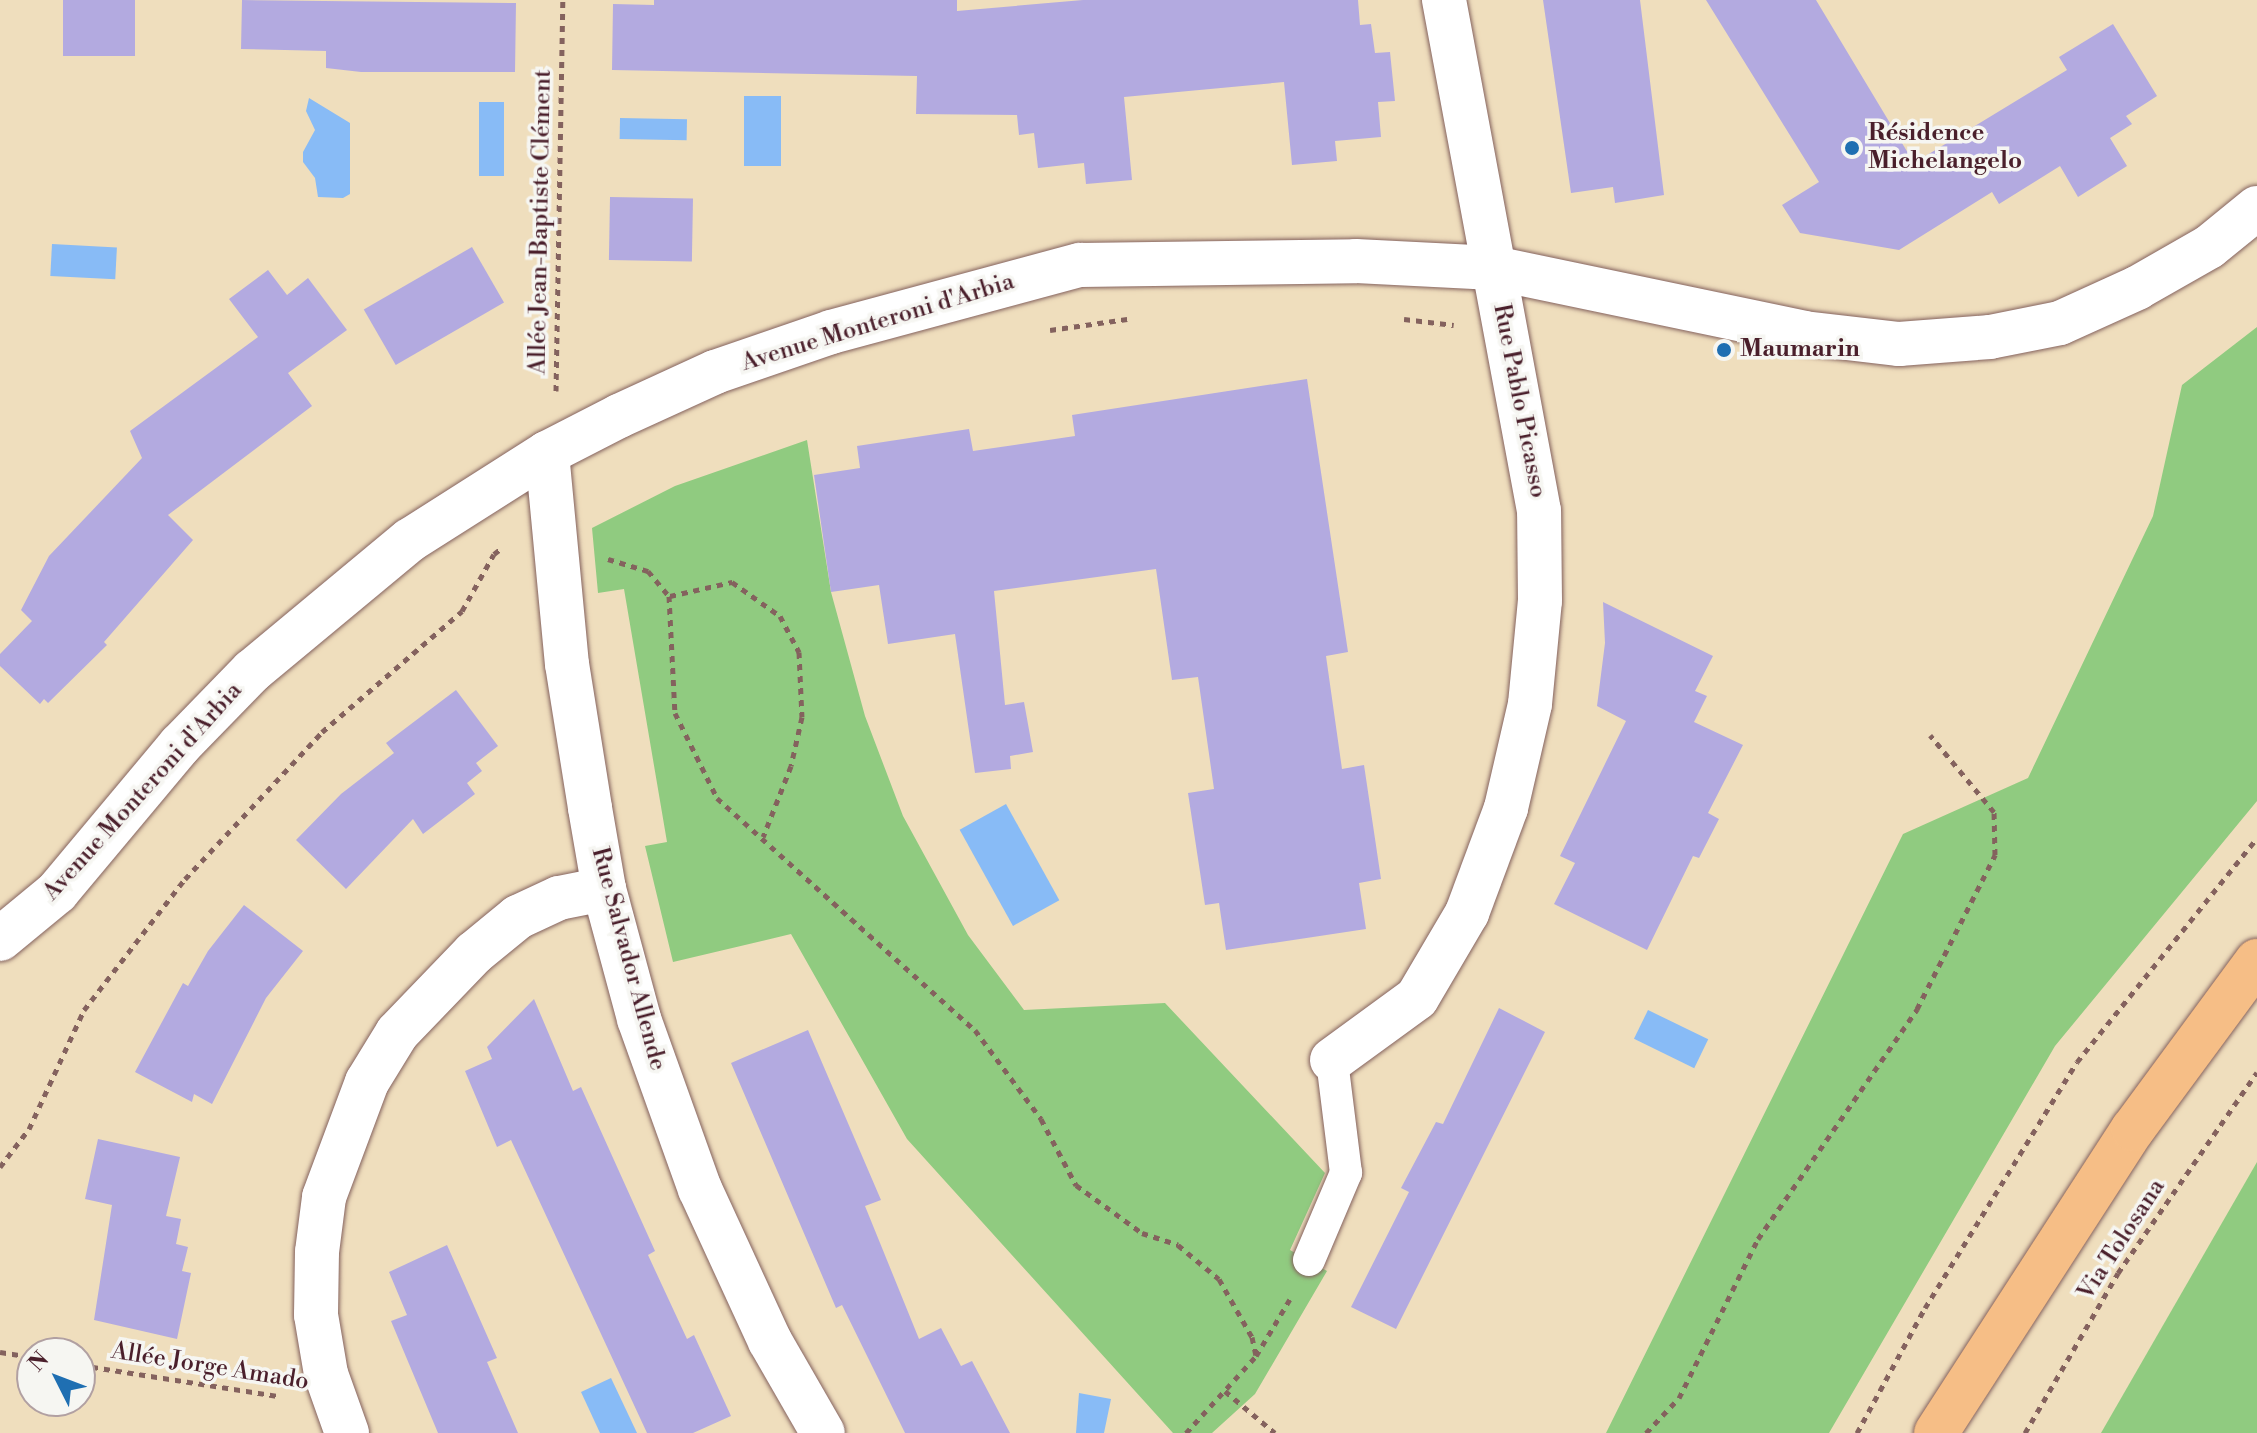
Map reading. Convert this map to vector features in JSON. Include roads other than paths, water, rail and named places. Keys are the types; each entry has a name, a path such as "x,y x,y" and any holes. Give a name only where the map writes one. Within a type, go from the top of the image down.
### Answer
{"main road":[{"path":"1936,1433 2133,1129 2257,961"},
{"path":"2133,1129 2257,983"}],"street":[{"name":"Rue Pablo Picasso","path":"1332,1060 1417,998 1467,913 1506,808 1530,704 1540,601 1539,511 1444,0"},
{"name":"Avenue Monteroni d'Arbia","path":"0,939 57,892 180,745 324,606 410,540 563,445 715,372 817,337 932,301 1080,265 1356,261 1494,268 1804,333 1899,344 1959,340 2060,323 2209,247 2257,208"},
{"name":"Rue Salvador Allende","path":"563,445 555,527 567,664 604,889 639,1019 700,1189 770,1341 823,1433"},
{"path":"341,1419 316,1315 317,1252 324,1197 367,1082 397,1033 474,953 518,917 559,898 604,889"}],"lane":[{"name":"Rue Pablo Picasso","path":"1309,1260 1346,1173 1332,1060"}],"water":[{"path":"744,96 781,96 781,166 744,166"},
{"path":"309,98 350,123 350,194 343,198 318,197 315,178 303,162 303,152 315,130 306,111"},
{"path":"479,102 504,102 504,176 479,176"},
{"path":"620,118 687,119 687,140 620,139"},
{"path":"52,244 117,247 115,279 50,276"},
{"path":"1006,804 1059,900 1013,926 960,830"},
{"path":"1648,1010 1708,1039 1694,1068 1634,1039"},
{"path":"611,1378 637,1433 600,1433 581,1392"},
{"path":"1079,1393 1111,1399 1104,1433 1076,1433"}],"place":[{"name":"Résidence Michelangelo","path":"1852,148"},
{"name":"Maumarin","path":"1724,350"}]}
